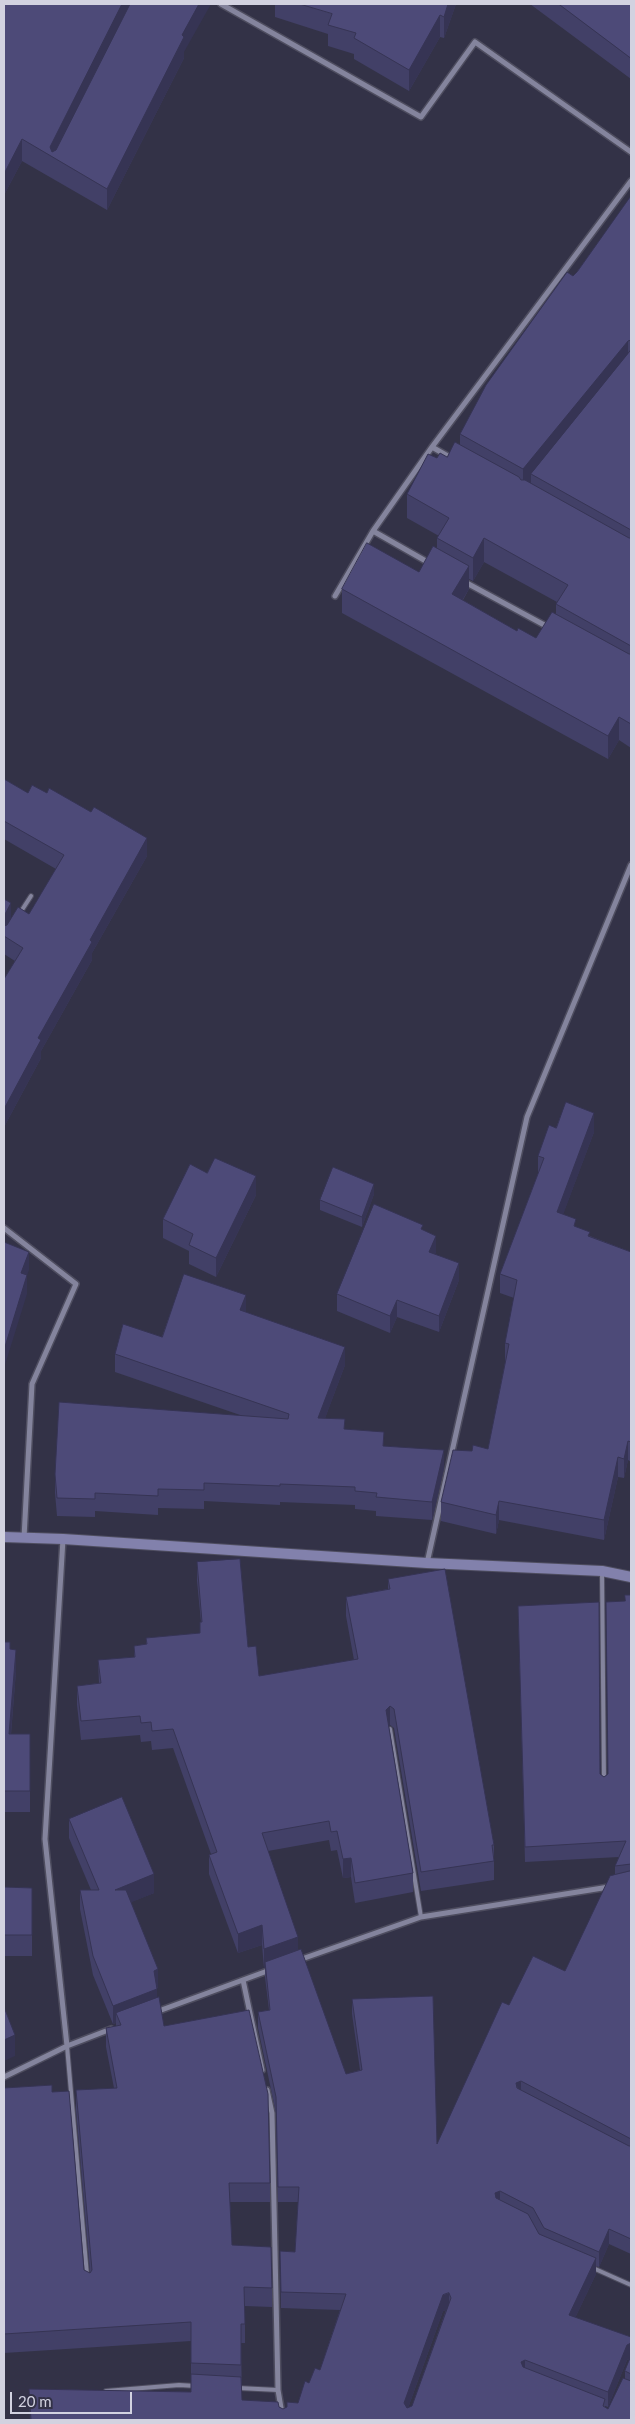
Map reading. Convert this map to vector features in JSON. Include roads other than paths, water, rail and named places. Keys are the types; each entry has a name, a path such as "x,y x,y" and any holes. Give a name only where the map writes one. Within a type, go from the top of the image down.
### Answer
{"street":[{"path":"221,4 421,117 475,42 631,152"},
{"path":"335,596 373,531 432,448 630,185"},
{"path":"432,448 457,462"},
{"path":"373,531 433,564"},
{"path":"459,579 554,631"},
{"path":"427,1563 527,1117 631,865"},
{"path":"4,1228 76,1284 32,1384 24,1538"},
{"path":"4,1537 63,1539 427,1563 602,1571 631,1577"},
{"path":"63,1539 45,1839 66,2046"},
{"path":"290,1963 421,1917 618,1886"},
{"path":"150,2014 280,1967"},
{"path":"243,1980 263,2075"},
{"path":"4,2077 66,2046 113,2028"},
{"path":"265,2084 272,2113 278,2390 283,2420"}],"lane":[{"path":"17,918 31,896"},
{"path":"602,1571 604,1790"},
{"path":"390,1728 421,1917"},
{"path":"66,2046 87,2279"},
{"path":"586,2265 631,2284"},
{"path":"99,2391 178,2385 198,2386"},
{"path":"228,2388 278,2390"}]}
